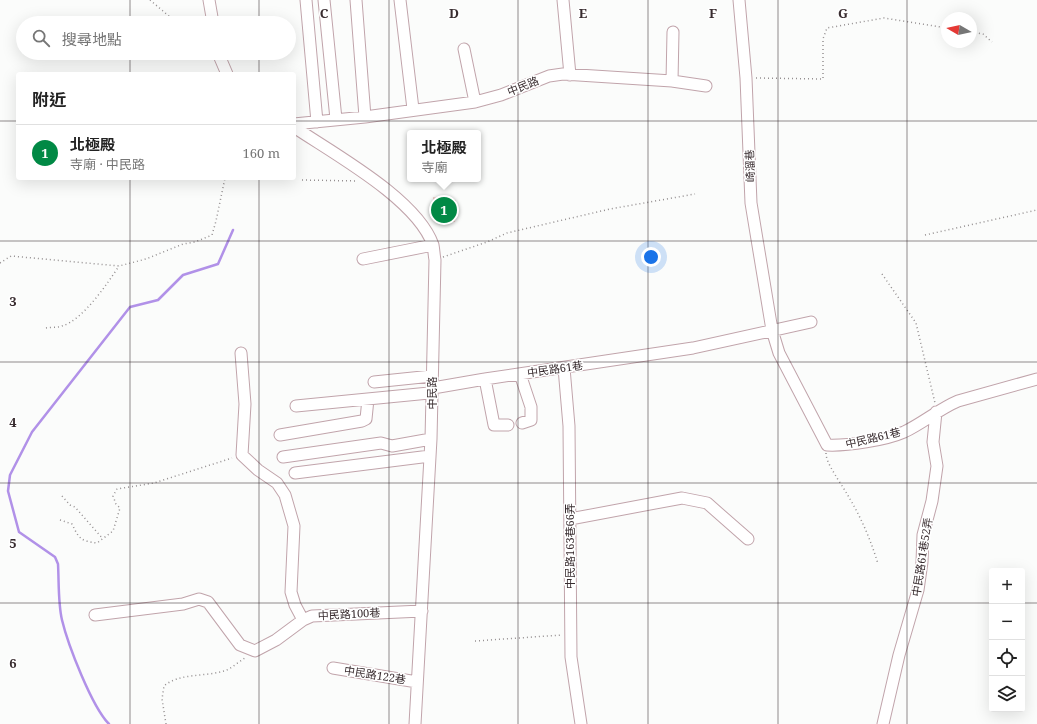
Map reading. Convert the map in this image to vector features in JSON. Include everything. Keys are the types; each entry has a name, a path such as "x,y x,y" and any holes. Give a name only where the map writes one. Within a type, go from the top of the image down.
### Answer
{"street":[{"path":"209,0 212,16"},
{"path":"306,0 317,122"},
{"path":"324,0 336,119"},
{"path":"356,0 365,117"},
{"path":"400,0 413,109"},
{"path":"563,0 570,75"},
{"name":"崎溜巷","path":"740,0 746,78 752,203 772,330"},
{"path":"672,81 673,32"},
{"path":"464,49 475,102"},
{"path":"221,60 226,72"},
{"name":"中民路","path":"296,124 365,117 413,109 475,102 501,95 549,76 570,75 672,81 706,86"},
{"name":"中民路","path":"296,129 374,181 410,211 423,228 432,245 435,260 433,388 415,724"},
{"path":"363,259 432,245"},
{"name":"中民路61巷","path":"296,406 428,393 433,388 485,379 693,348 811,322"},
{"path":"772,330 782,360 827,445"},
{"path":"241,353 245,404 242,455 258,470 277,483 285,495 294,526 291,592 295,605 303,620"},
{"name":"中民路163巷66弄","path":"564,368 569,426 570,635 572,665 581,724"},
{"path":"520,374 531,408 531,420 522,423"},
{"path":"374,382 432,376"},
{"path":"485,379 494,425 508,425"},
{"name":"中民路61巷","path":"827,445 846,445 903,432 936,412 958,401 1037,379"},
{"path":"280,435 362,421 366,419 368,414 368,399"},
{"name":"中民路61巷52弄","path":"883,724 899,655 918,590 922,562 923,535 932,501 937,466 933,442 936,412"},
{"path":"283,457 381,443 392,446 431,440"},
{"path":"295,473 430,456"},
{"path":"570,519 682,498 707,503 748,539"},
{"path":"95,615 183,604 199,599 208,602 240,645 255,651"},
{"name":"中民路100巷","path":"255,651 276,640 303,620 312,616 422,610"},
{"name":"中民路122巷","path":"333,668 417,682"}],"path":[{"path":"150,0 169,16"},
{"path":"746,78 823,79 823,39 826,28 884,18 941,27"},
{"path":"977,33 983,34 992,42"},
{"path":"0,262 11,256 119,266 146,259 183,244 195,242 212,235 225,180"},
{"path":"302,180 374,181"},
{"path":"435,260 487,242 506,233 610,208 695,194"},
{"path":"925,235 1037,210"},
{"path":"46,328 62,327 72,321 102,291 119,266"},
{"path":"882,274 916,323 936,412"},
{"path":"827,445 825,455 834,473 857,508 870,536 878,564"},
{"path":"60,520 72,524 78,535 84,541 97,543 114,531 120,508 116,504 113,496 117,489 154,483 242,455"},
{"path":"62,496 70,505 76,507 103,539"},
{"path":"475,641 570,635"},
{"path":"166,724 162,700 164,686 168,682 172,679 195,677 225,671 255,651"}],"building":[{"path":"433,197 456,200 455,222 433,220"}],"waterway":[{"path":"109,724 102,716 88,690 65,631 60,607 58,564 55,557 19,532 8,491 10,475 32,432 130,307 158,300 183,275 218,264 233,230"}],"place":[{"name":"北極殿","path":"444,210"}]}
